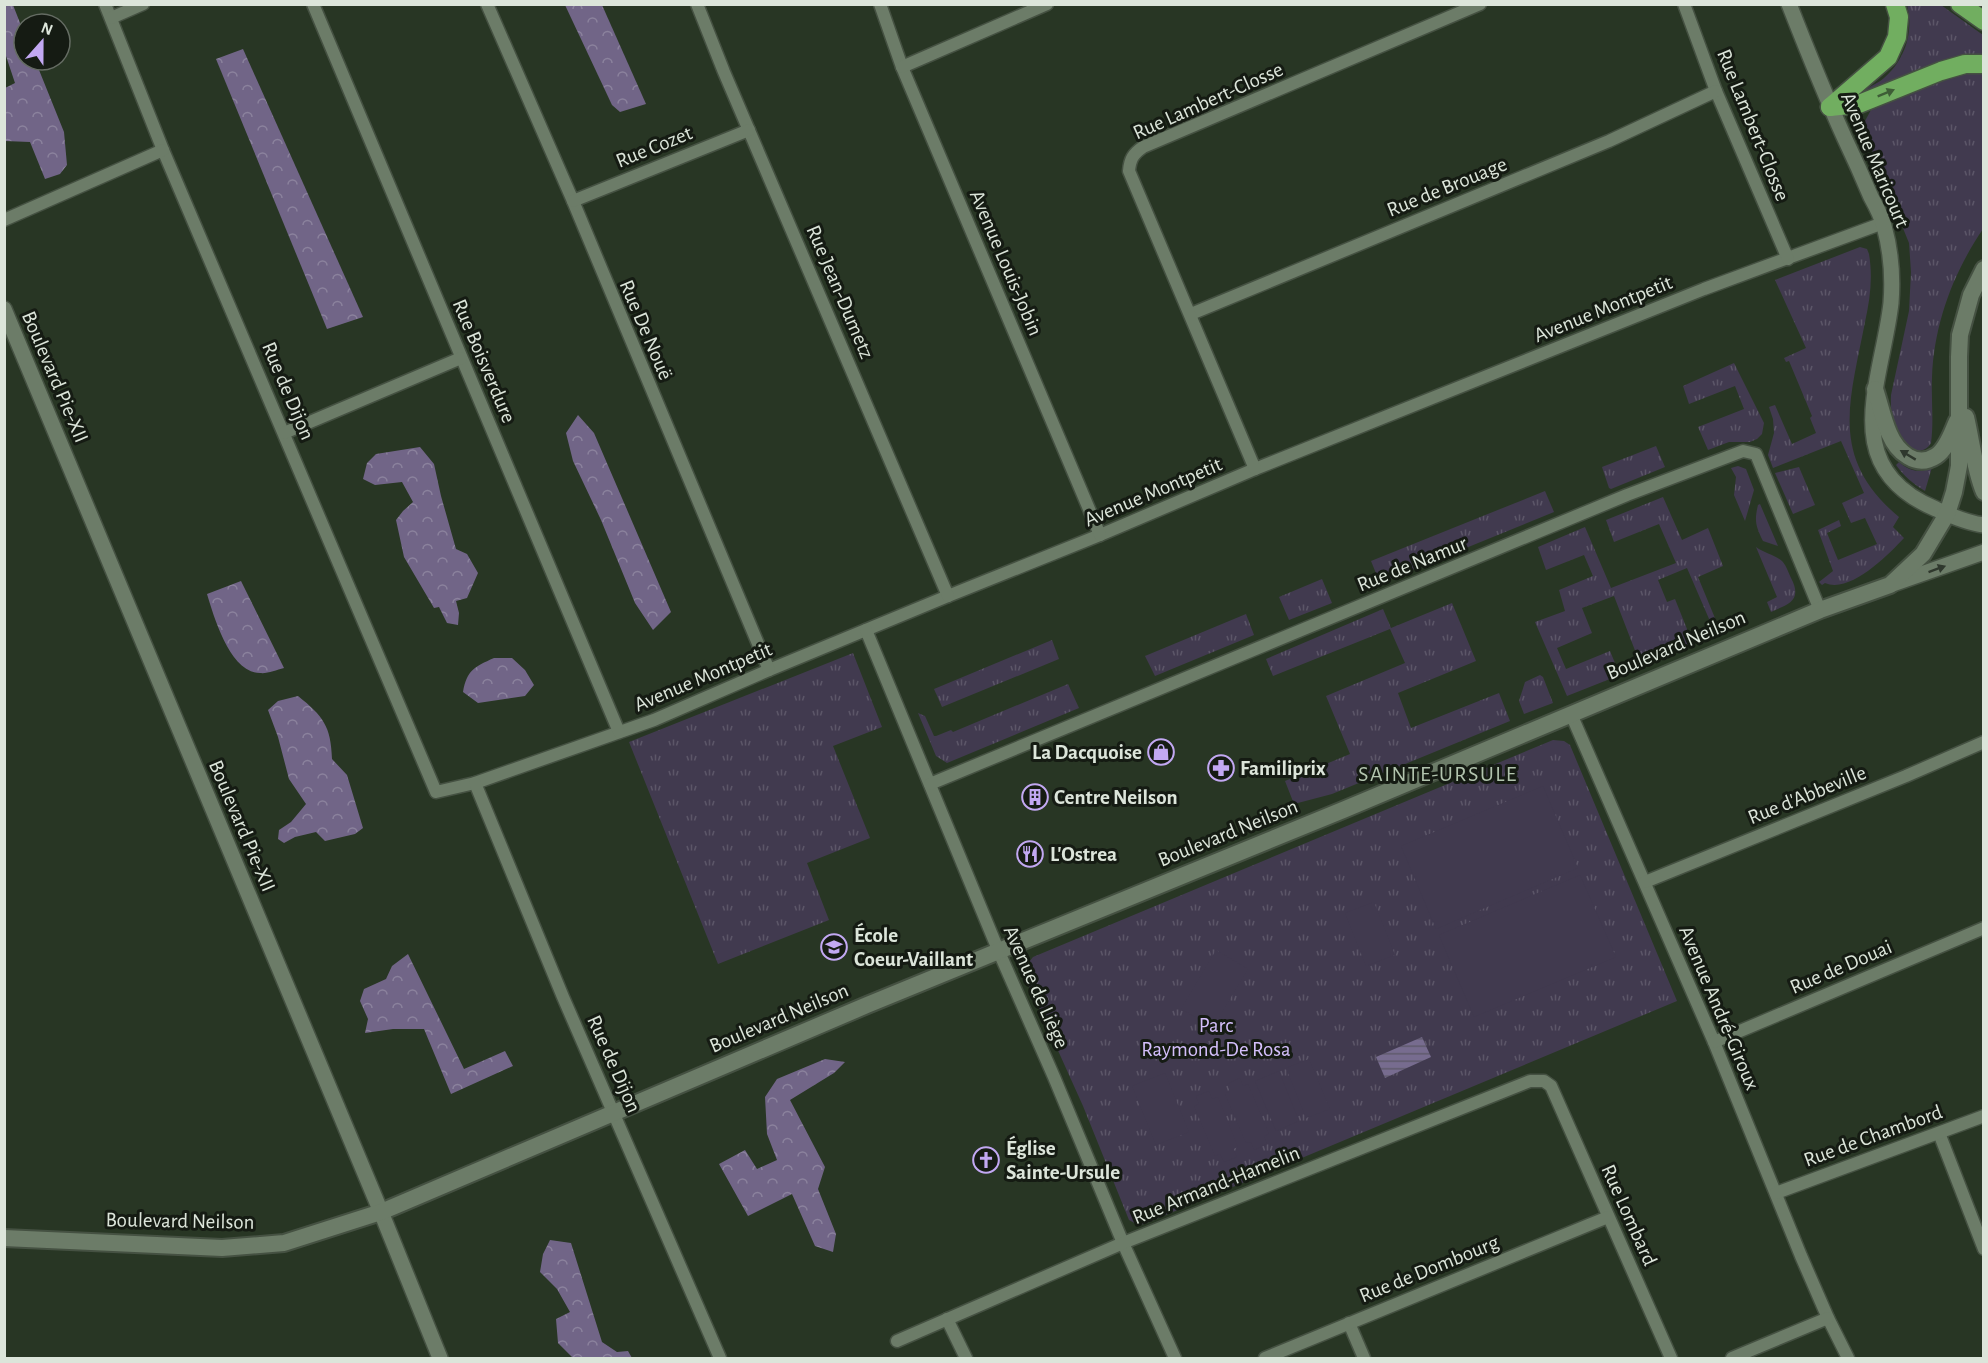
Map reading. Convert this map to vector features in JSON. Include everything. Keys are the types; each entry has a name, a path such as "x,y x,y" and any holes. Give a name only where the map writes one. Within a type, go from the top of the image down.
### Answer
{"highway":[{"path":"1830,106 1888,57 1897,37 1899,17 1895,4"},
{"path":"1960,4 1983,21"},
{"path":"1830,106 1859,104 1941,71 1965,64 1983,64"}],"main road":[{"path":"1890,585 1923,554 1947,514 1954,492 1959,466 1960,335 1971,295 1983,269"},
{"path":"1875,389 1889,434 1898,449 1906,457 1923,462 1937,456 1950,438 1958,419 1959,393"},
{"path":"1959,393 1972,443 1976,471 1983,492"},
{"name":"Boulevard Neilson","path":"4,1238 222,1248 284,1243 381,1212 856,1009 999,952 1820,610 1890,585"}],"street":[{"name":"Rue de Dijon","path":"105,4 163,150 436,792"},
{"path":"111,18 143,4"},
{"name":"Rue Boisverdure","path":"312,4 619,732"},
{"name":"Rue De Nouë","path":"487,4 573,201 769,670"},
{"name":"Rue Jean-Dumetz","path":"698,4 724,72 948,596"},
{"name":"Avenue Louis-Jobin","path":"880,4 902,67 1101,535"},
{"path":"902,67 1047,4"},
{"name":"Rue Lambert-Closse","path":"1255,470 1129,171 1130,161 1134,153 1154,143 1479,4"},
{"name":"Rue Lambert-Closse","path":"1684,4 1716,91 1788,259"},
{"name":"Avenue Maricourt","path":"1789,4 1830,106 1883,223 1889,246 1891,304 1875,389 1872,432 1882,463 1890,476 1917,502 1983,525"},
{"name":"Rue de Brouage","path":"1191,314 1609,141 1716,91"},
{"name":"Rue Cozet","path":"573,201 749,130"},
{"path":"4,220 163,150"},
{"name":"Avenue Montpetit","path":"436,792 475,783 663,716 769,670 1255,470 1704,289 1883,223"},
{"name":"Boulevard Pie-XII","path":"4,309 381,1212 440,1359"},
{"path":"284,433 462,358"},
{"name":"Rue de Namur","path":"930,784 1627,495 1743,452 1756,454 1820,610"},
{"name":"Boulevard Neilson","path":"1890,585 1983,552"},
{"name":"Avenue de Liège","path":"866,630 999,952 1174,1359"},
{"name":"Avenue André-Giroux","path":"1571,714 1714,1042 1828,1318 1848,1359"},
{"name":"Rue d'Abbeville","path":"1644,882 1983,742"},
{"name":"Rue de Dijon","path":"475,783 563,997 720,1359"},
{"name":"Rue de Douai","path":"1714,1042 1983,928"},
{"name":"Rue Armand-Hamelin","path":"897,1341 1123,1243 1530,1081 1544,1081 1551,1086"},
{"name":"Rue Lombard","path":"1551,1086 1671,1359"},
{"name":"Rue de Chambord","path":"1776,1193 1983,1116"},
{"path":"1939,1133 1983,1249"},
{"name":"Rue de Dombourg","path":"1264,1359 1608,1216"},
{"path":"1732,1359 1828,1318"},
{"path":"947,1319 966,1359"},
{"path":"1349,1323 1364,1359"}],"green space":[{"path":"5,4 13,5 16,12 12,12 12,72 40,72 64,132 67,165 60,174 45,179 30,142 5,141 5,88 15,83 5,53"},
{"path":"565,5 602,5 646,104 620,112 612,105"},
{"path":"1907,5 1941,5 1983,35 1983,57 1860,95 1859,92 1884,78 1902,54 1908,35"},
{"path":"243,49 363,317 327,329 216,59"},
{"path":"1983,71 1983,229 1954,281 1941,318 1932,377 1931,443 1923,450 1911,450 1907,449 1896,429 1891,404 1909,311 1911,272 1909,243 1864,132 1865,121 1872,108 1947,74"},
{"path":"1860,247 1867,249 1869,254 1871,280 1850,403 1853,450 1862,473 1877,495 1899,517 1893,527 1904,538 1879,563 1857,578 1846,583 1822,585 1819,582 1833,571 1818,530 1839,520 1841,526 1827,533 1838,560 1877,544 1865,518 1851,523 1842,503 1864,493 1841,441 1773,468 1768,455 1774,433 1769,407 1775,405 1792,444 1816,433 1810,418 1812,416 1789,361 1786,362 1784,358 1806,348 1775,280"},
{"path":"1734,363 1764,423 1762,434 1750,442 1729,442 1708,450 1698,427 1744,409 1735,386 1689,404 1683,386"},
{"path":"578,415 594,433 671,612 653,630 635,603 601,520 573,461 566,433"},
{"path":"1656,446 1665,467 1609,488 1602,467"},
{"path":"420,447 434,464 456,549 467,554 478,573 467,598 456,601 459,613 458,625 447,623 439,607 434,608 404,557 396,520 413,502 402,482 375,485 363,479 367,463 376,454"},
{"path":"1899,462 1915,470 1932,467 1925,491 1902,473 1896,465"},
{"path":"1738,466 1746,469 1754,490 1745,521 1734,495 1736,477 1731,468"},
{"path":"1799,467 1815,505 1793,514 1775,473"},
{"path":"1545,491 1554,512 1380,583 1371,561"},
{"path":"1663,497 1682,540 1708,528 1723,566 1698,577 1717,623 1729,618 1734,627 1716,635 1687,568 1658,580 1667,602 1675,599 1693,644 1641,666 1614,596 1582,608 1592,633 1557,648 1566,669 1610,651 1620,675 1567,696 1535,622 1565,611 1559,590 1593,576 1584,555 1546,570 1538,547 1585,527 1611,588 1676,563 1659,524 1614,542 1606,520"},
{"path":"1760,504 1778,546 1763,541 1756,524"},
{"path":"1756,547 1782,561 1794,586 1792,601 1771,612 1767,602 1777,597"},
{"path":"1322,579 1332,603 1289,620 1279,597"},
{"path":"241,581 284,668 263,673 249,671 240,664 225,642 207,594"},
{"path":"1452,603 1476,661 1398,693 1411,728 1499,693 1510,721 1332,794 1294,804 1285,781 1350,754 1326,696 1405,663 1390,629 1273,676 1266,659 1383,609 1391,628"},
{"path":"1246,614 1254,635 1155,676 1145,656"},
{"path":"1052,640 1059,659 942,707 934,689"},
{"path":"853,653 882,727 833,746 870,838 807,863 829,920 718,964 629,742"},
{"path":"494,658 512,658 525,670 534,685 525,696 478,703 463,692 469,674 481,664"},
{"path":"1540,675 1543,677 1553,703 1524,714 1519,701 1525,682"},
{"path":"1068,684 1079,708 947,763 936,756 918,713 925,716 936,736 951,730 953,732"},
{"path":"298,696 314,710 324,723 330,738 332,759 347,775 363,828 355,834 325,841 316,832 295,837 284,843 278,839 279,830 291,822 306,804 289,779 268,710 278,701"},
{"name":"Parc Raymond-De Rosa","path":"1553,740 1564,741 1570,745 1677,1001 1144,1224 1138,1225 1129,1220 1083,1106 1024,975 1025,967 1033,957"},
{"path":"1543,786 1578,868 1436,929 1401,846"},
{"path":"1580,875 1616,957 1474,1017 1439,935"},
{"path":"1374,902 1395,955 1366,966 1345,913"},
{"path":"1216,950 1248,969 1213,1027 1181,1009"},
{"path":"408,954 464,1069 505,1051 513,1066 451,1094 424,1029 393,1029 365,1033 368,1019 360,1001 364,989 386,979 392,966"},
{"path":"825,1059 845,1062 834,1073 790,1100 825,1167 818,1189 836,1234 833,1252 815,1246 792,1194 748,1216 719,1164 745,1150 757,1169 777,1160 767,1134 765,1097 777,1079"},
{"path":"1309,1059 1330,1109 1306,1118 1286,1068"},
{"path":"1279,1071 1299,1121 1276,1131 1255,1081"},
{"path":"1165,1073 1189,1132 1156,1145 1132,1086"},
{"path":"1240,1078 1243,1086 1248,1084 1269,1134 1264,1136 1267,1144 1254,1150 1251,1142 1246,1143 1225,1094 1230,1091 1227,1084"},
{"path":"1209,1091 1212,1099 1218,1097 1238,1147 1233,1149 1237,1157 1224,1162 1220,1154 1215,1156 1194,1106 1199,1104 1196,1096"},
{"path":"550,1240 571,1243 602,1342 617,1352 628,1351 632,1358 573,1358 558,1343 556,1319 570,1312 557,1289 540,1272 543,1254"}],"shaded area":[{"path":"1422,1037 1431,1057 1385,1078 1376,1057"}],"place":[{"name":"La Dacquoise","path":"1161,752"},
{"name":"Familiprix","path":"1221,768"},
{"name":"Centre Neilson","path":"1035,797"},
{"name":"L'Ostrea","path":"1030,854"},
{"name":"École Coeur-Vaillant","path":"834,947"},
{"name":"Église Sainte-Ursule","path":"986,1160"}],"district":[{"name":"SAINTE-URSULE","path":"1438,774"}]}
